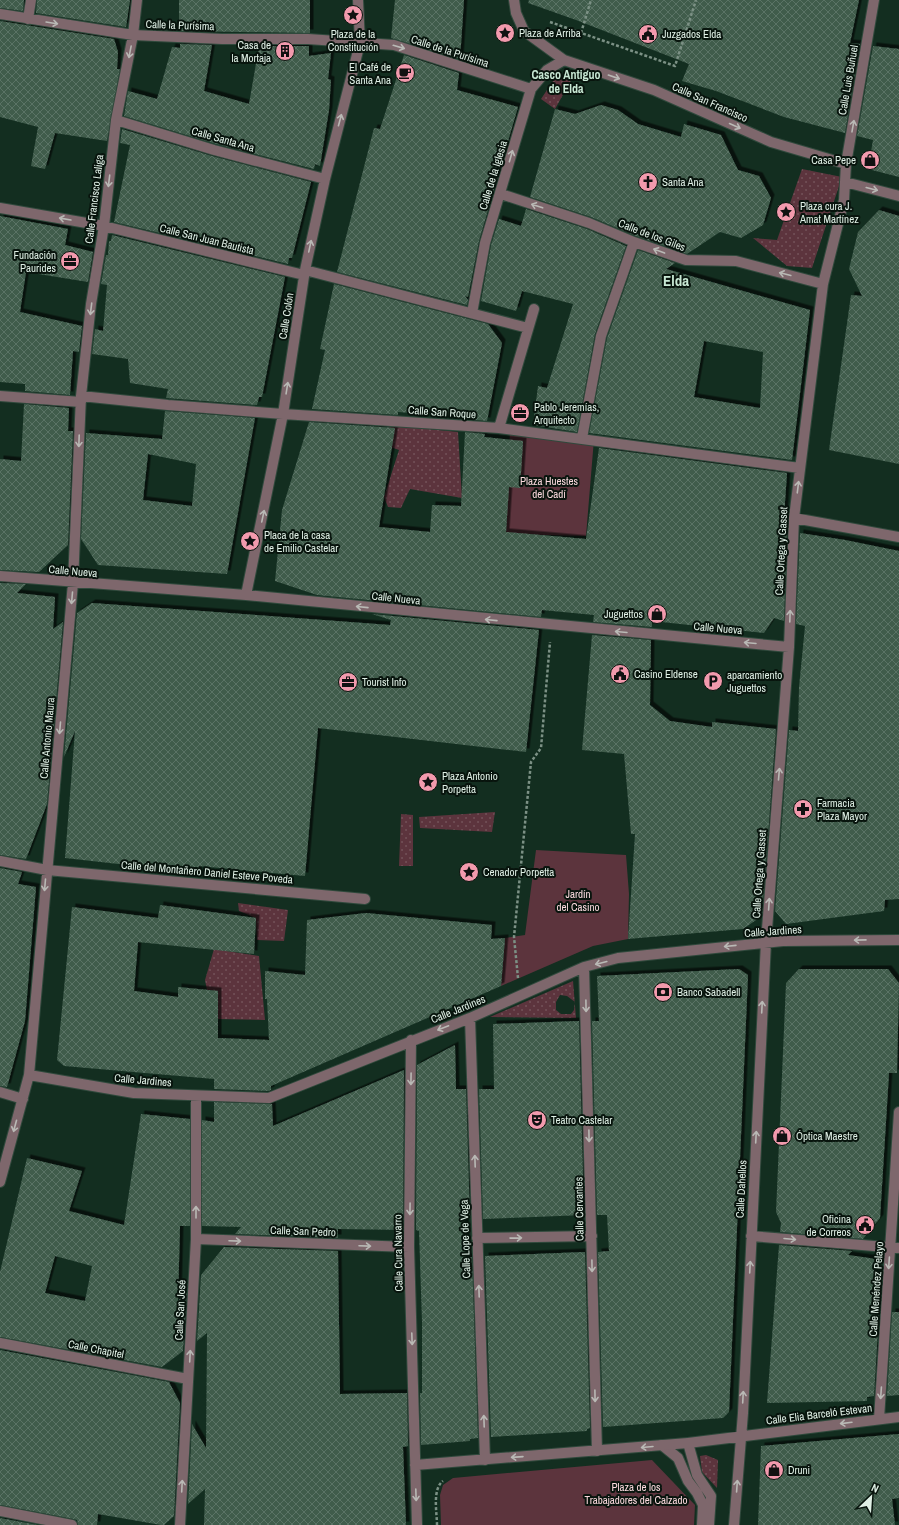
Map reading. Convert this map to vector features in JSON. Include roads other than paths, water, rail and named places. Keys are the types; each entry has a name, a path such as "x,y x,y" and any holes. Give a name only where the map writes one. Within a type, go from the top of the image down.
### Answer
{"street":[{"path":"28,19 31,0"},
{"name":"Calle Francisco Laliga","path":"81,399 91,304 104,226 116,120 133,35 137,0"},
{"name":"Calle Colón","path":"246,595 283,414 305,273 325,179 360,43 358,0"},
{"path":"514,0 516,13 524,31 564,60"},
{"name":"Calle Luis Buñuel","path":"846,164 874,0"},
{"name":"Calle la Purísima","path":"0,14 133,35 222,39 308,39 360,43"},
{"name":"Calle de la Purísima","path":"360,43 394,45 531,89"},
{"name":"Calle de la Iglesia","path":"472,314 485,243 501,194 531,89 547,70 564,60"},
{"name":"Calle San Francisco","path":"564,60 654,90 771,142 846,164"},
{"name":"Calle Santa Ana","path":"116,120 214,150 325,179"},
{"name":"Calle Ortega y Gasset","path":"766,942 789,647 794,518 823,284 844,200 846,164"},
{"path":"845,182 899,196"},
{"name":"Calle de los Giles","path":"501,194 589,223 634,242 686,260 736,261 823,284"},
{"name":"Calle San Juan Bautista","path":"0,208 104,226 409,297 528,328"},
{"path":"582,438 601,336 634,242"},
{"path":"499,428 534,309"},
{"name":"Calle San Roque","path":"0,396 81,399 499,428 800,468"},
{"name":"Calle Antonio Maura","path":"0,1182 29,1075 73,583 81,399"},
{"path":"794,518 899,537"},
{"name":"Calle Nueva","path":"0,576 73,583 246,595 551,626 789,647"},
{"name":"Calle del Montañero Daniel Esteve Poveda","path":"0,861 47,870 365,899"},
{"name":"Calle Jardines","path":"29,1075 134,1094 269,1098 411,1040 470,1018 584,967 618,958 766,942 899,940"},
{"name":"Calle Dahellos","path":"741,1436 766,942"},
{"name":"Calle Cervantes","path":"584,967 597,1451"},
{"name":"Calle Lope de Vega","path":"470,1018 485,1460"},
{"name":"Calle Cura Navarro","path":"411,1040 409,1247 415,1465"},
{"path":"0,1092 23,1099"},
{"name":"Calle San José","path":"180,1525 196,1240 196,1096"},
{"name":"Calle Menéndez Pelayo","path":"879,1419 895,1247 899,1112"},
{"path":"477,1238 592,1236"},
{"path":"751,1236 895,1247"},
{"name":"Calle San Pedro","path":"196,1240 409,1247"},
{"name":"Calle Chapitel","path":"0,1343 188,1379"},
{"name":"Calle Elia Barceló Estevan","path":"741,1436 899,1417"},
{"path":"417,1525 415,1465 688,1443 741,1436 734,1525"},
{"path":"688,1443 697,1475 711,1496 709,1525"},
{"path":"662,1445 678,1458 688,1481 700,1499 703,1505 702,1525"},
{"path":"0,1511 72,1525"}],"place":[{"name":"Plaza de la Constitución","path":"353,15"},
{"name":"Plaza de Arriba","path":"505,33"},
{"name":"Juzgados Elda","path":"648,34"},
{"name":"Casa de la Mortaja","path":"285,51"},
{"name":"El Café de Santa Ana","path":"405,73"},
{"name":"Casa Pepe","path":"870,160"},
{"name":"Santa Ana","path":"648,182"},
{"name":"Plaza cura J. Amat Martínez","path":"786,212"},
{"name":"Fundación Paurides","path":"70,261"},
{"name":"Pablo Jeremías, Arquitecto","path":"520,413"},
{"name":"Placa de la casa de Emilio Castelar","path":"250,541"},
{"name":"Juguettos","path":"657,614"},
{"name":"Casino Eldense","path":"620,674"},
{"name":"aparcamiento Juguettos","path":"713,681"},
{"name":"Tourist Info","path":"348,682"},
{"name":"Plaza Antonio Porpetta","path":"428,782"},
{"name":"Farmacia Plaza Mayor","path":"803,809"},
{"name":"Cenador Porpetta","path":"469,872"},
{"name":"Banco Sabadell","path":"663,992"},
{"name":"Teatro Castelar","path":"537,1120"},
{"name":"Óptica Maestre","path":"782,1136"},
{"name":"Oficina de Correos","path":"865,1225"},
{"name":"Druni","path":"774,1470"}],"district":[{"name":"Casco Antiguo de Elda","path":"566,82"},
{"name":"Elda","path":"676,281"}],"park label":[{"name":"Plaza Huestes del Cadí","path":"549,487"},
{"name":"Jardín del Casino","path":"578,900"},
{"name":"Plaza de los Trabajadores del Calzado","path":"636,1493"}]}
